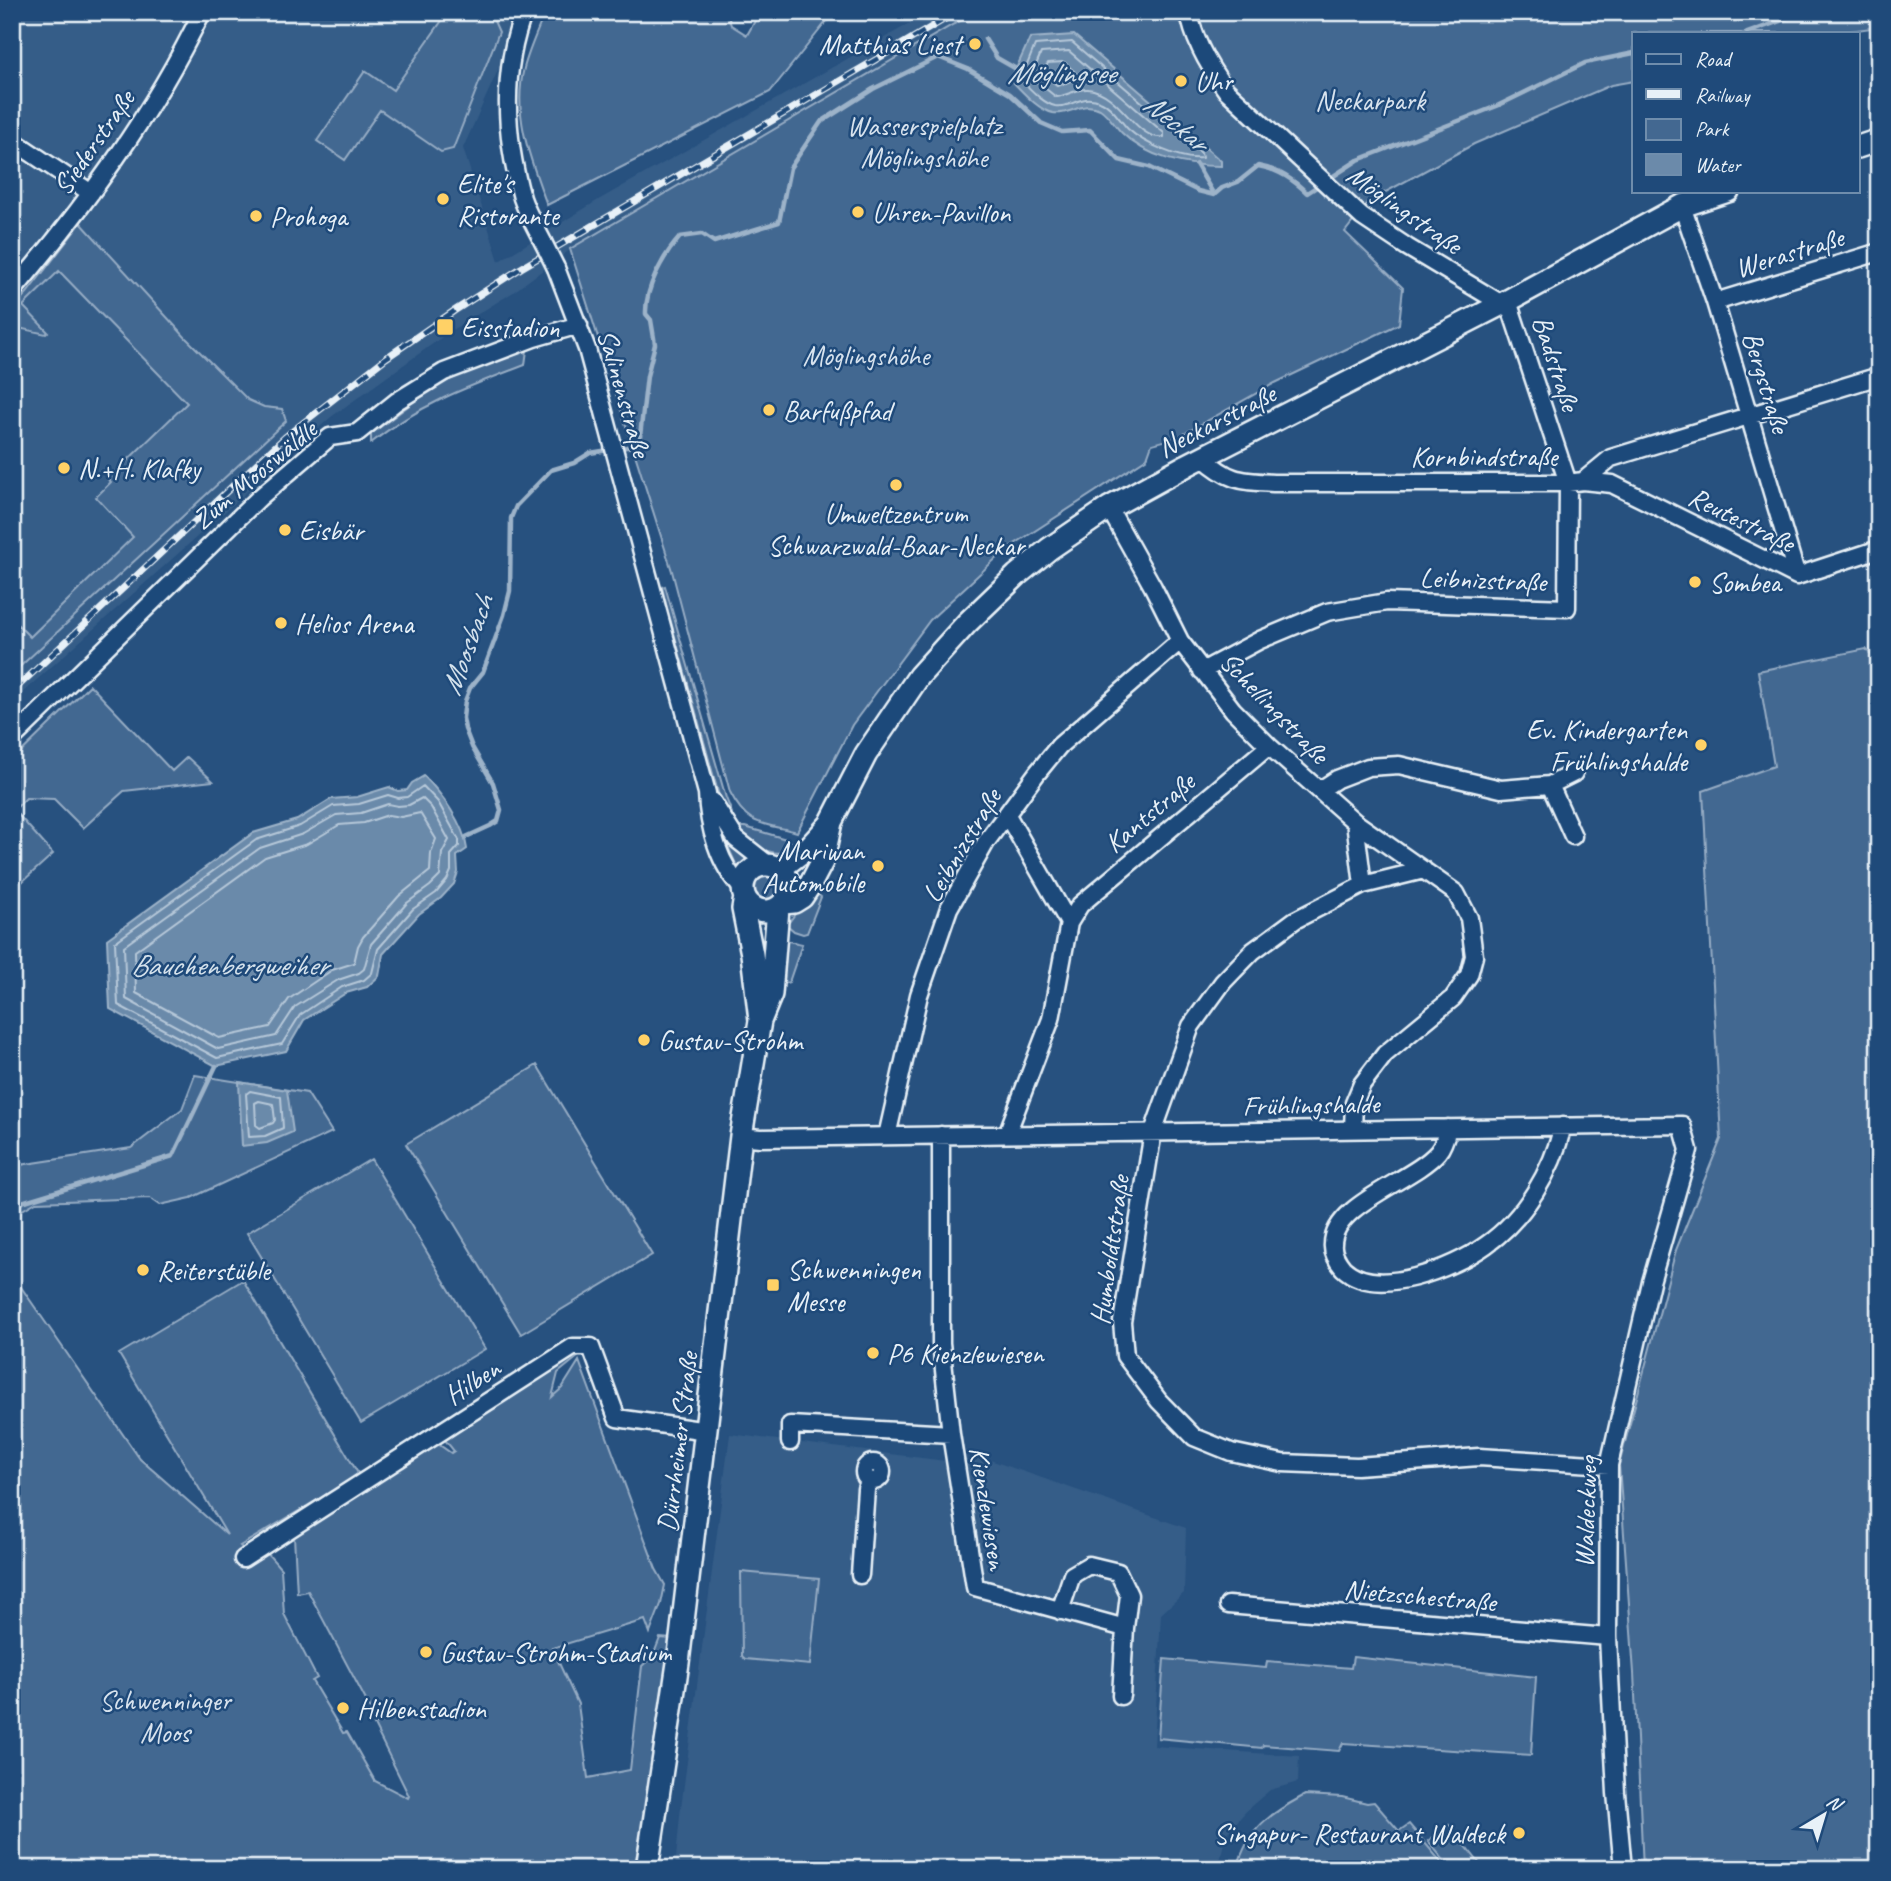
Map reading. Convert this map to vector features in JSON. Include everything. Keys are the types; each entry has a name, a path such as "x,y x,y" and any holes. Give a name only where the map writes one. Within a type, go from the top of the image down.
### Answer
{"main road":[{"path":"1860,147 1879,140"},
{"name":"Neckarstraße","path":"775,867 810,846 831,822 866,754 919,676 943,646 1017,575 1109,508 1202,457 1505,302 1682,206 1725,192"},
{"name":"Neckarstraße","path":"781,905 802,897 810,885 823,860 831,822"},
{"path":"762,865 775,867 788,878 788,894 781,905 768,911 758,910 751,906 744,893 745,878 751,870 762,865"},
{"name":"Dürrheimer Straße","path":"744,893 743,909 752,954 760,1021"},
{"name":"Dürrheimer Straße","path":"647,1869 678,1663 741,1136 760,1021 771,994 781,905"}],"street":[{"name":"Siederstraße","path":"12,292 91,193 154,101 202,12"},
{"name":"Salinenstraße","path":"524,12 509,63 507,100 509,133 523,200 556,268 579,325 607,431 642,545 707,793 707,806 721,858 744,893"},
{"name":"Möglingstraße","path":"1189,12 1204,53 1226,90 1332,191 1362,217 1407,247 1505,302"},
{"path":"12,140 91,193"},
{"name":"Bergstraße","path":"1682,206 1715,302 1797,576"},
{"name":"Werastraße","path":"1715,302 1879,252"},
{"name":"Badstraße","path":"1505,302 1575,482 1569,497 1567,608"},
{"name":"Zum Mooswäldle","path":"12,739 259,498 330,438 357,433 397,401 444,372 534,338 579,325"},
{"name":"Kornbindstraße","path":"1202,457 1219,472 1237,481 1575,482 1611,458 1879,376"},
{"name":"Reutestraße","path":"1575,482 1612,484 1797,576 1879,549"},
{"name":"Schellingstraße","path":"1109,508 1180,640 1233,710 1269,746 1355,822 1456,893 1469,918 1474,956 1469,975 1453,998 1385,1054 1362,1084 1354,1102 1353,1129"},
{"name":"Leibnizstraße","path":"1202,671 1260,640 1327,612 1387,602 1567,608"},
{"name":"Leibnizstraße","path":"887,1136 919,995 949,908 986,842 1059,746 1180,640"},
{"name":"Kantstraße","path":"1007,1134 1051,1018 1069,923 1080,905 1269,746"},
{"path":"1320,790 1337,779 1368,767 1399,765 1501,789 1550,785 1574,773"},
{"path":"1550,785 1573,836"},
{"name":"Salinenstraße","path":"707,793 736,839 775,867"},
{"path":"1007,815 1069,923"},
{"path":"1355,822 1363,885 1424,870"},
{"name":"Humboldtstraße","path":"1363,885 1295,920 1253,951 1223,982 1191,1026 1153,1132 1122,1322 1125,1356 1159,1401 1194,1437 1231,1452 1282,1463 1357,1466 1479,1457 1608,1465"},
{"name":"Frühlingshalde","path":"741,1136 761,1138 1682,1125"},
{"name":"Waldeckweg","path":"1623,1869 1608,1637 1608,1465 1651,1282 1689,1150 1682,1125"},
{"path":"1448,1128 1439,1152 1410,1176 1353,1209 1337,1225 1332,1245 1338,1262 1352,1276 1370,1282 1411,1278 1453,1264 1488,1244 1534,1195 1558,1147 1563,1126"},
{"path":"790,1442 790,1425 951,1434 941,1343 941,1135"},
{"name":"Hilben","path":"243,1559 573,1347 591,1347 617,1418 707,1431"},
{"name":"Kienzlewiesen","path":"951,1434 975,1587 1125,1628"},
{"path":"860,1575 866,1489 870,1480"},
{"path":"1060,1611 1072,1574 1089,1565 1118,1573 1129,1595 1121,1696"},
{"name":"Nietzschestraße","path":"1228,1605 1608,1637"}],"shaded area":[{"path":"12,12 524,12 463,148 499,261 600,199 930,12 978,12 571,249 512,293 452,330 331,417 12,702"},
{"path":"730,1434 954,1462 984,1458 1186,1528 1184,1593 1161,1614 1154,1746 1299,1756 1298,1782 1270,1790 1249,1808 1226,1834 1218,1869 675,1869"}],"green space":[{"path":"448,12 490,12 499,32 453,149 441,152 380,110 345,160 317,141 365,71 393,90"},
{"path":"545,12 722,12 728,16 731,25 747,35 760,12 834,12 770,92 547,205 525,138 520,103 524,68"},
{"name":"Möglingshöhe","path":"978,12 1879,12 1879,27 1842,32 1632,32 1632,81 1611,85 1474,144 1369,201 1345,232 1403,288 1399,324 1275,383 1178,437 1152,444 1147,458 1004,551 930,620 852,725 797,832 765,825 750,818 730,792 672,571 570,249"},
{"path":"81,223 186,338 248,400 264,407 282,409 286,421 12,674 12,619 30,637 133,537 96,497 111,482 108,479 187,403 59,271 23,306 48,332 46,334 14,327 12,329 12,308 27,293"},
{"path":"527,350 525,365 426,407 371,443 371,434 432,388"},
{"path":"665,586 732,813 730,822 721,803 666,604 662,587"},
{"path":"1866,649 1879,664 1879,1869 1643,1869 1634,1673 1619,1465 1676,1250 1721,1139 1703,791 1774,766 1758,671"},
{"path":"90,685 172,771 187,757 213,781 124,791 83,828 54,799 26,798 14,810 53,854 12,891 12,761"},
{"path":"739,827 786,839 803,849 783,853 766,851 735,830"},
{"path":"729,836 756,861 741,875 724,838"},
{"path":"767,876 776,880 780,889 776,898 767,902 758,898 754,889 758,880"},
{"path":"817,894 821,897 807,933 794,931 787,925 809,895"},
{"path":"788,941 802,944 789,982 786,983 784,981"},
{"path":"537,1065 652,1255 521,1334 406,1144"},
{"path":"195,1075 307,1093 332,1132 191,1198 160,1205 150,1198 36,1202 12,1216 12,1170 20,1165 131,1148 182,1109"},
{"path":"371,1159 485,1349 361,1423 247,1233"},
{"name":"Schwenninger Moos","path":"12,1274 140,1459 227,1535 119,1354 243,1280 359,1475 240,1546 256,1561 267,1553 281,1569 284,1614 317,1678 312,1681 343,1733 347,1732 375,1781 408,1798 374,1725 378,1723 308,1591 297,1593 294,1536 438,1444 451,1453 454,1451 445,1440 568,1360 579,1356 558,1373 552,1397 562,1388 579,1361 656,1569 665,1585 650,1633 645,1620 552,1648 578,1704 588,1778 630,1770 642,1666 653,1656 660,1638 672,1639 634,1869 12,1869"},
{"path":"741,1572 819,1579 810,1665 745,1659 742,1656"},
{"path":"1353,1657 1536,1677 1531,1755 1343,1743 1339,1751 1263,1745 1262,1748 1158,1738 1164,1659 1266,1668 1267,1661 1351,1668"},
{"path":"1305,1795 1374,1802 1399,1831 1409,1824 1447,1869 1237,1869 1247,1842 1262,1823"},
{"path":"1449,1825 1484,1869 1451,1869 1428,1841"}],"water":[{"name":"Möglingsee","path":"1074,35 1221,161 1221,166 1181,162 1143,149 1122,133 1100,109 1088,106 1053,113 1030,100 1011,80 1030,38"},
{"name":"Bauchenbergweiher","path":"424,776 451,810 465,839 467,849 457,856 458,872 454,884 441,898 419,914 383,954 379,976 367,987 346,993 304,1020 286,1051 216,1066 110,1009 107,939 253,833 297,820 331,799 357,797 389,787 398,791 407,790 412,783"},
{"path":"239,1082 287,1090 293,1132 267,1143 242,1146"}],"waterway":[{"name":"Neckar","path":"1750,32 1788,18 1835,12"},
{"name":"Neckar","path":"985,39 997,58 1018,70"},
{"name":"Neckar","path":"1329,179 1358,160 1497,106 1585,63 1632,53"},
{"name":"Moosbach","path":"466,837 498,821 501,810 493,783 472,747 463,718 465,701 470,688 483,672 510,591 511,518 516,506 551,470 574,463 590,453 639,445 647,376 655,344 651,320 646,314 646,304 652,283 667,253 680,237 702,234 714,242 779,222 790,168 821,122 873,89 938,57 968,69 1010,94 1041,123 1062,132 1090,130 1119,160 1149,167 1198,191 1214,195"},
{"name":"Neckar","path":"1196,164 1214,195 1222,188 1238,182 1258,166 1284,175 1307,193 1321,184"},
{"name":"Moosbach","path":"12,1205 173,1156 216,1066"}],"railway":[{"path":"12,692 285,437 386,358 521,268 957,12"}],"place":[{"name":"Matthias Liest","path":"975,44"},
{"name":"Uhr","path":"1181,81"},
{"name":"Elite's Ristorante","path":"443,199"},
{"name":"Uhren-Pavillon","path":"858,212"},
{"name":"Prohoga","path":"256,216"},
{"name":"Eisstadion","path":"445,327"},
{"name":"Barfußpfad","path":"769,410"},
{"name":"N.+H. Klafky","path":"64,468"},
{"name":"Umweltzentrum Schwarzwald-Baar-Neckar","path":"896,485"},
{"name":"Eisbär","path":"285,530"},
{"name":"Sombea","path":"1695,582"},
{"name":"Helios Arena","path":"281,623"},
{"name":"Ev. Kindergarten Frühlingshalde","path":"1701,745"},
{"name":"Mariwan Automobile","path":"878,866"},
{"name":"Gustav-Strohm","path":"644,1040"},
{"name":"Reiterstüble","path":"143,1270"},
{"name":"Schwenningen Messe","path":"773,1285"},
{"name":"P6 Kienzlewiesen","path":"873,1353"},
{"name":"Gustav-Strohm-Stadium","path":"426,1652"},
{"name":"Hilbenstadion","path":"343,1708"},
{"name":"Singapur- Restaurant Waldeck","path":"1519,1833"}],"park label":[{"name":"Neckarpark","path":"1370,100"},
{"name":"Wasserspielplatz Möglingshöhe","path":"924,141"}]}
